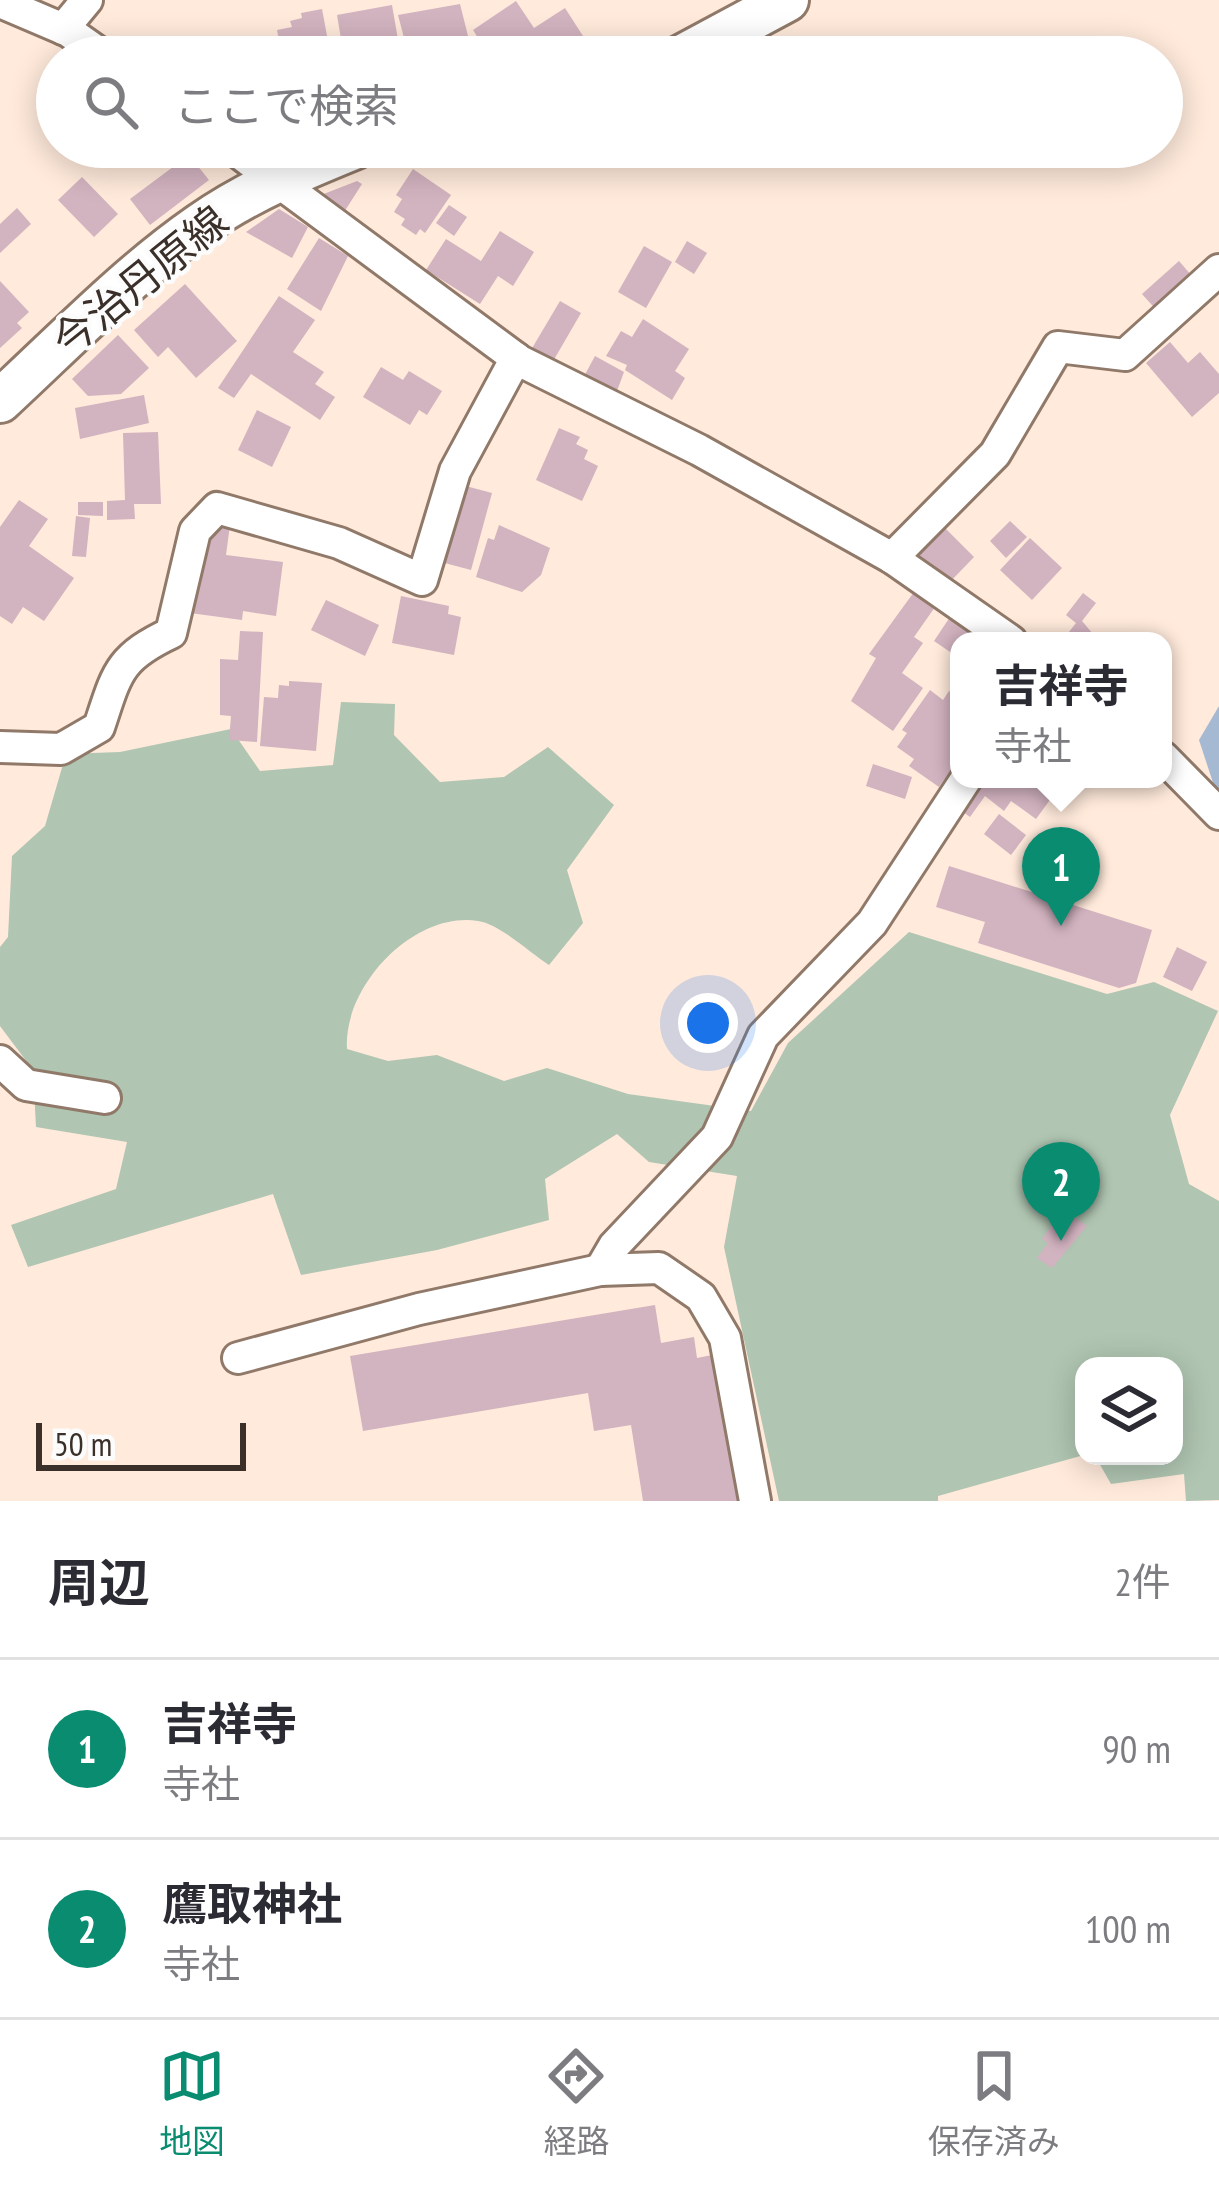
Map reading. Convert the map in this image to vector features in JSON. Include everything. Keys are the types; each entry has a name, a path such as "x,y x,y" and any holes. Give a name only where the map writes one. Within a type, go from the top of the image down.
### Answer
{"main road":[{"path":"720,36 787,0"},
{"name":"今治丹原線","path":"0,401 139,272 201,224 304,168"}],"street":[{"path":"63,29 87,0"},
{"path":"0,2 74,36"},
{"path":"261,168 516,358 699,450 892,558 998,632"},
{"path":"892,558 995,454 1058,347 1125,355 1212,289"},
{"path":"0,747 61,749 99,727 120,665 139,648 171,633 195,531 217,508 339,543 422,580 454,471 516,358"},
{"path":"1172,766 1219,814"},
{"path":"600,1270 614,1246 717,1137 763,1036 872,923 960,788"},
{"path":"0,1061 26,1085 106,1098"},
{"path":"238,1358 419,1309 600,1270 659,1268 701,1297 724,1338 755,1501"}],"green space":[{"path":"341,702 395,704 394,735 440,782 504,777 548,747 614,805 567,870 583,923 549,965 505,933 478,921 430,928 387,958 357,1001 347,1049 388,1061 437,1055 504,1081 547,1068 628,1094 751,1111 788,1043 909,932 1107,994 1154,982 1218,1011 1170,1115 1189,1184 1219,1201 1219,1500 1186,1501 1184,1474 1111,1484 1100,1465 1183,1465 1183,1357 1075,1357 1075,1458 938,1496 938,1501 779,1501 724,1247 737,1176 649,1162 617,1134 545,1179 549,1220 437,1250 301,1275 273,1194 28,1267 11,1225 116,1189 127,1142 36,1127 33,1070 0,1026 0,947 8,937 12,856 45,826 66,754 120,752 231,729 260,771 333,765"}],"water":[{"path":"1219,706 1219,801 1199,740"}],"building":[{"path":"516,1 534,28 565,8 583,36 477,36 473,30"},
{"path":"460,4 468,36 404,36 398,15"},
{"path":"392,5 397,36 340,36 337,15"},
{"path":"322,9 327,36 278,36 277,30 292,27 290,21 302,18 301,13"},
{"path":"172,168 199,168 209,180 150,225 130,199"},
{"path":"413,169 451,195 425,233 420,229 416,235 401,225 405,219 394,212 402,199 396,195"},
{"path":"82,177 118,214 94,237 58,200"},
{"path":"357,181 362,184 339,220 316,197"},
{"path":"449,205 467,217 454,236 436,223"},
{"path":"17,208 31,224 0,253 0,224"},
{"path":"279,209 308,227 292,258 246,232"},
{"path":"500,231 534,252 513,286 498,276 480,304 426,270 446,239 481,261"},
{"path":"319,238 348,256 321,311 287,289"},
{"path":"687,241 707,253 694,274 675,262"},
{"path":"644,246 672,262 646,308 618,292"},
{"path":"1179,261 1197,282 1160,314 1142,294"},
{"path":"0,281 29,312 17,323 22,328 0,348"},
{"path":"185,284 237,341 196,378 168,347 158,357 134,330"},
{"path":"279,296 315,320 293,352 324,372 315,384 335,397 320,420 251,374 234,398 218,388"},
{"path":"560,301 581,313 552,363 531,350"},
{"path":"643,319 689,349 675,371 685,378 672,400 625,370 627,365 606,356 621,331 632,337"},
{"path":"118,335 149,368 121,394 88,396 72,379"},
{"path":"1170,342 1188,363 1200,352 1219,374 1219,393 1192,417 1146,363"},
{"path":"595,356 624,372 614,399 581,382"},
{"path":"381,367 403,380 409,371 442,391 427,415 419,410 410,425 363,397"},
{"path":"144,395 149,423 80,439 75,408"},
{"path":"257,410 291,427 272,467 238,450"},
{"path":"559,428 580,437 576,444 588,450 584,459 598,466 582,501 536,480"},
{"path":"158,432 161,504 134,504 135,519 107,520 107,501 125,500 123,433"},
{"path":"462,485 492,493 471,570 441,562"},
{"path":"19,500 48,519 29,546 74,578 44,621 23,607 12,624 0,616 0,527"},
{"path":"78,502 103,502 103,516 78,515"},
{"path":"76,516 90,518 86,557 72,556"},
{"path":"1010,521 1027,537 1006,558 990,541"},
{"path":"213,523 230,525 226,555 283,562 276,616 243,611 242,620 190,613 202,531"},
{"path":"499,525 550,548 541,575 522,592 476,577 488,538 494,540"},
{"path":"945,528 974,557 947,585 918,555"},
{"path":"1030,538 1062,568 1032,600 1000,570"},
{"path":"914,592 935,607 914,637 923,643 902,673 923,688 893,731 851,701 876,658 869,654"},
{"path":"1083,593 1096,603 1082,621 1091,632 1069,632 1076,623 1066,615"},
{"path":"401,596 449,606 448,614 461,617 454,655 392,643"},
{"path":"326,600 379,625 365,656 311,630"},
{"path":"952,614 971,627 968,632 950,632 950,652 934,641"},
{"path":"240,631 263,632 257,742 229,740 231,716 220,715 220,659 238,660"},
{"path":"289,681 322,683 316,751 260,746 264,697 278,698 279,685 289,686"},
{"path":"930,690 943,700 950,692 950,771 939,787 909,766 914,759 897,747 907,733 902,730"},
{"path":"873,764 912,777 905,799 866,786"},
{"path":"964,788 1059,788 1036,819 1011,801 1004,811 985,796 970,817 952,804"},
{"path":"999,814 1026,835 1011,855 984,834"},
{"path":"949,866 1152,930 1136,983 1119,988 978,943 985,922 936,907"},
{"path":"1177,947 1207,962 1192,991 1163,977"},
{"path":"1063,1209 1087,1226 1052,1268 1037,1258 1048,1243 1042,1239"},
{"path":"655,1305 661,1343 694,1337 697,1358 717,1354 742,1501 643,1501 631,1425 594,1431 588,1393 363,1431 350,1356"}],"place":[{"name":"吉祥寺","path":"1061,926"},
{"name":"鷹取神社","path":"1061,1241"}]}
